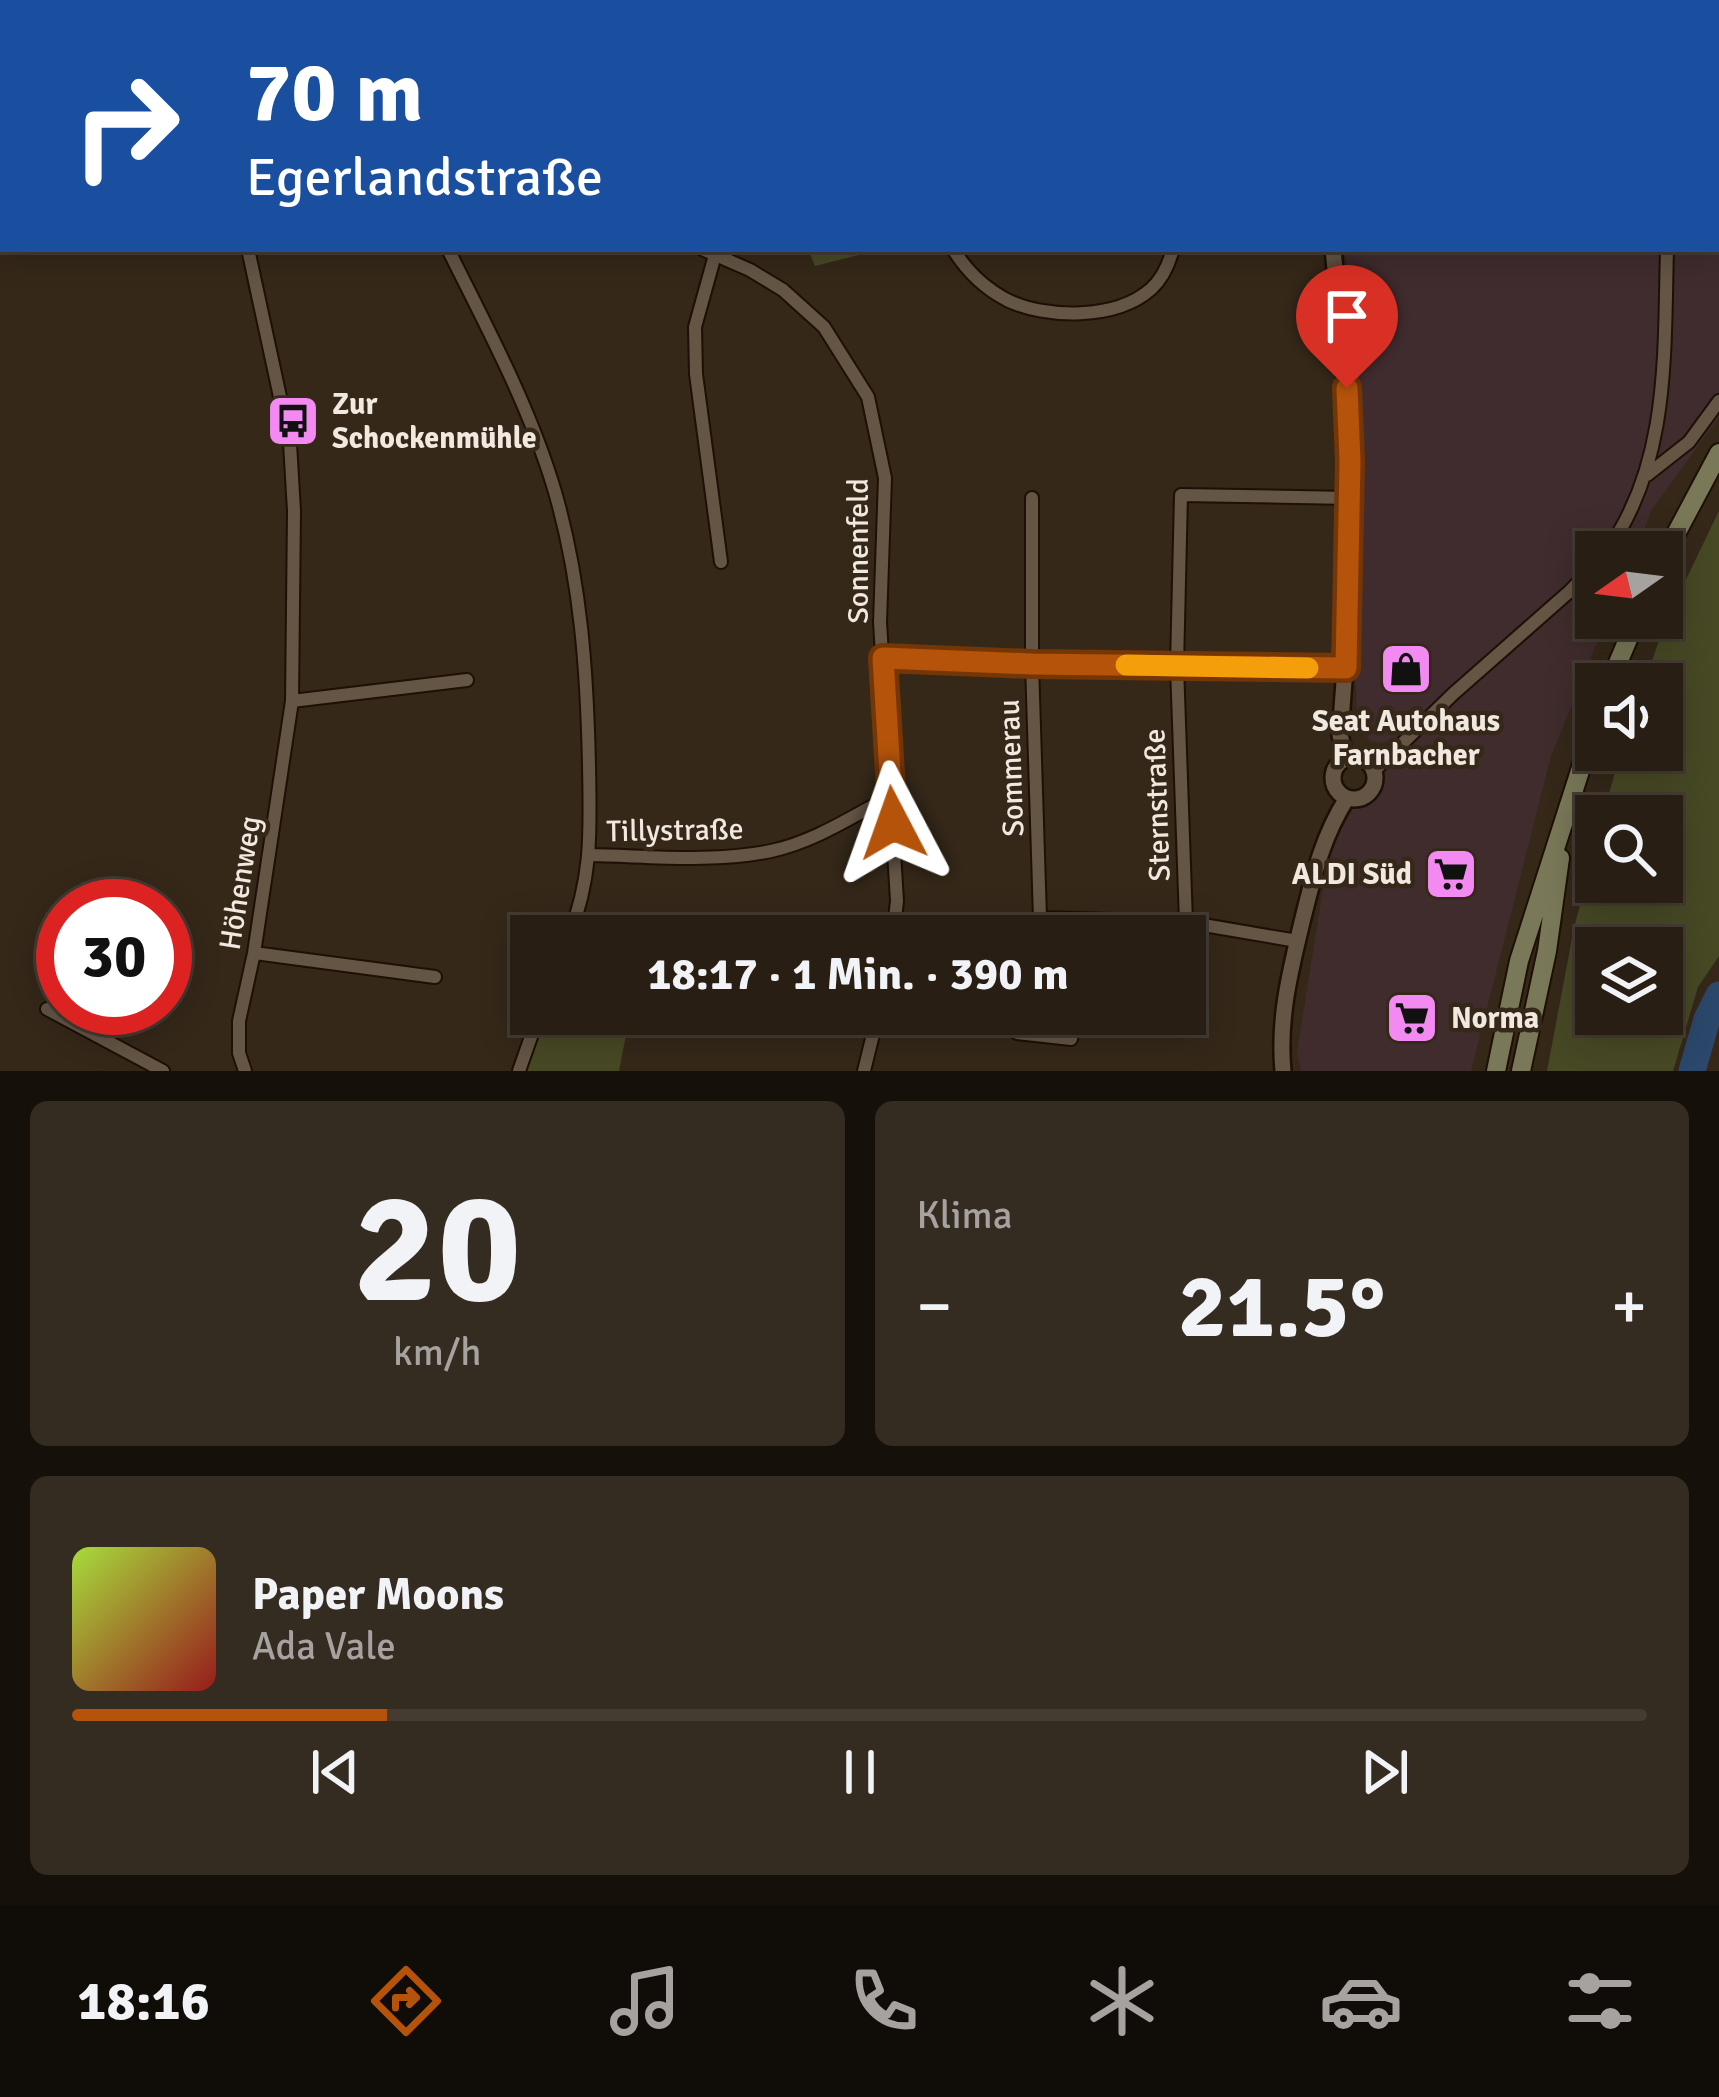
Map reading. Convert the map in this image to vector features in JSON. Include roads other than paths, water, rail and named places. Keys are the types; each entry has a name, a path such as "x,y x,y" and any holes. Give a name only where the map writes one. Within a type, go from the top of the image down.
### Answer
{"main road":[{"path":"1677,531 1719,453"},
{"path":"1496,1071 1519,961 1579,771"},
{"path":"1522,1071 1547,951 1569,800"}],"street":[{"path":"249,252 290,443 292,701 467,680"},
{"path":"450,252 512,377 550,476 576,583 586,667 590,855 578,915"},
{"path":"708,252 695,327 696,374 721,562"},
{"name":"Sonnenfeld","path":"708,252 783,290 824,327 868,397 885,478 880,622 895,915"},
{"path":"955,252 979,282 1006,299 1033,309 1084,314 1120,306 1153,288 1172,252"},
{"path":"1333,252 1350,424 1346,668 1340,735 1346,758"},
{"path":"1621,531 1647,475 1663,386 1667,252"},
{"path":"1647,475 1690,442 1719,401"},
{"name":"Sternstraße","path":"1186,915 1178,666 1181,495 1350,498"},
{"name":"Sommerau","path":"1032,498 1040,915"},
{"path":"1374,771 1575,586"},
{"path":"883,658 1346,668"},
{"name":"Höhenweg","path":"245,1071 239,1053 239,1021 254,953 292,701"},
{"path":"1346,758 1360,758 1374,771 1375,784 1367,796 1354,800 1336,789 1336,768 1346,758"},
{"name":"Tillystraße","path":"590,855 739,856 773,851 812,838 891,796"},
{"path":"1283,1071 1282,1006 1316,864 1330,824 1347,798"},
{"name":"Sommerau","path":"1206,925 1298,941"},
{"path":"254,953 435,977"},
{"path":"96,1035 163,1071"},
{"path":"519,1071 531,1035"},
{"path":"864,1071 873,1035"},
{"path":"1035,1035 1071,1039 1072,1035"}],"waterway":[{"path":"1692,1071 1719,995"}],"place":[{"name":"Zur Schockenmühle","path":"293,421"},
{"name":"Seat Autohaus Farnbacher","path":"1406,669"},
{"name":"ALDI Süd","path":"1451,874"},
{"name":"Norma","path":"1412,1018"}]}
